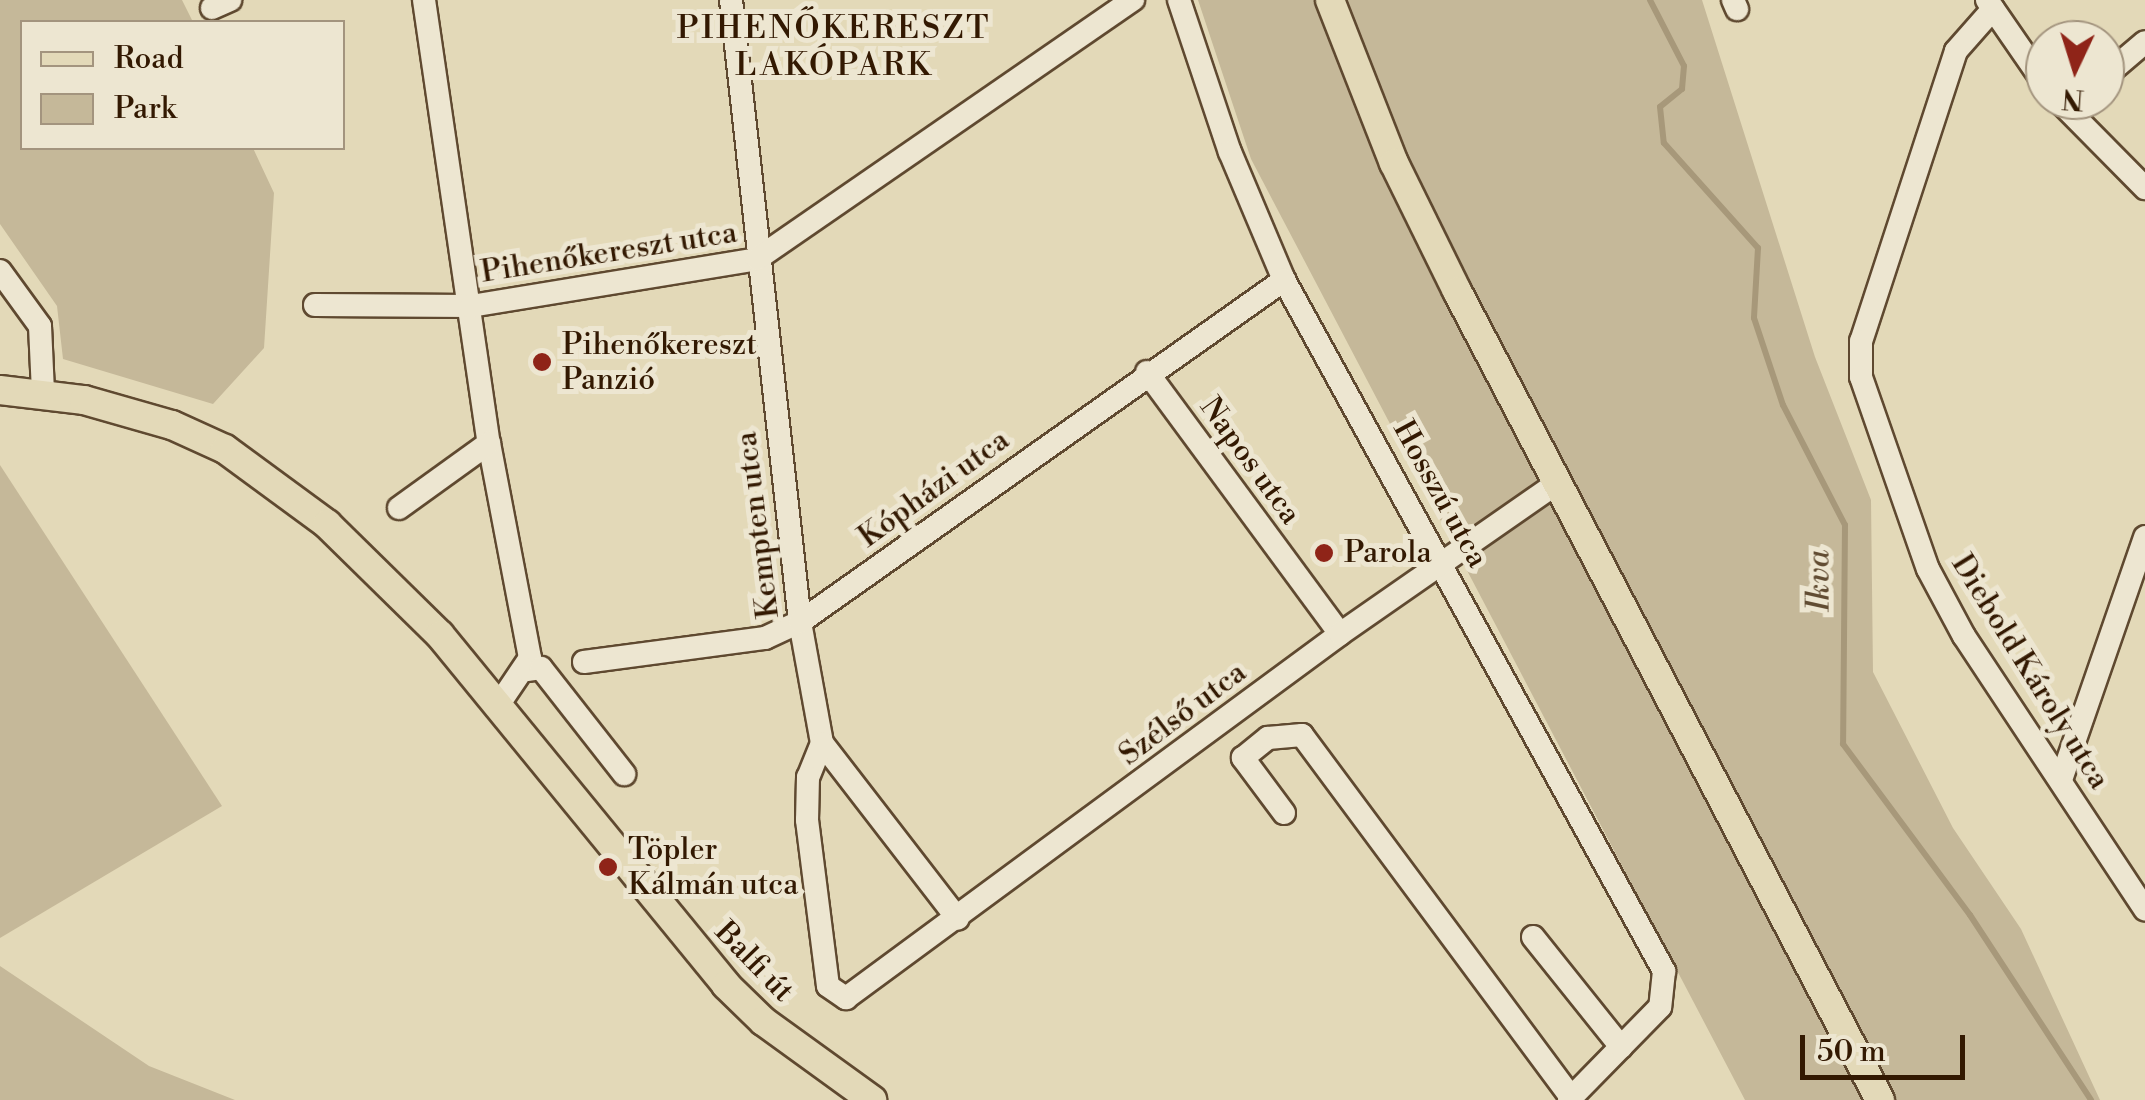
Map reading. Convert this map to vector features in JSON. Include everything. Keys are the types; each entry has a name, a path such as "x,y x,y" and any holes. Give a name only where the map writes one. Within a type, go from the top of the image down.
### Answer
{"main road":[{"path":"1330,0 1394,162 1880,1100"},
{"name":"Balfi út","path":"0,390 42,392 172,425 268,477 371,564 499,704 726,985 763,1021 872,1100"}],"street":[{"path":"424,0 490,443 530,658 534,669 624,774"},
{"name":"Kempten utca","path":"731,0 800,622 822,743 958,919"},
{"name":"Pihenőkereszt utca","path":"315,306 471,306 757,258 1133,0"},
{"name":"Hosszú utca","path":"1179,0 1230,152 1284,280 1446,564 1664,971 1660,1007 1620,1047"},
{"path":"1990,5 2025,55"},
{"name":"Diebold Károly utca","path":"1990,5 1956,52 1862,341 1861,377 1928,570 1964,636 2145,909"},
{"path":"2125,59 2145,42"},
{"path":"2083,120 2145,188"},
{"path":"0,270 40,326 42,392"},
{"name":"Kópházi utca","path":"584,662 766,638 800,622 1148,372 1284,280"},
{"name":"Napos utca","path":"1148,372 1340,634"},
{"path":"399,508 490,443"},
{"name":"Szélső utca","path":"846,998 1340,634 1559,482"},
{"path":"2062,780 2145,537"},
{"path":"499,704 534,669"},
{"path":"1284,813 1243,758 1268,738 1302,735 1570,1098 1620,1047 1533,937"},
{"name":"Kempten utca","path":"822,743 808,776 807,820 828,986 846,998"}],"green space":[{"path":"0,0 182,0 192,20 20,20 20,150 254,150 274,193 264,348 213,404 63,359 57,306 0,224"},
{"path":"1198,0 1702,0 1815,357 1871,500 1873,672 1953,828 2021,929 2100,1100 1745,1100 1251,159"},
{"path":"0,465 222,806 0,938"},
{"path":"0,966 149,1066 235,1100 0,1100"}],"waterway":[{"name":"Ikva","path":"1650,0 1684,66 1682,89 1660,107 1664,143 1758,248 1754,318 1783,405 1845,525 1843,744 1970,915 2091,1100"}],"place":[{"name":"Pihenőkereszt Panzió","path":"542,362"},
{"name":"Parola","path":"1324,553"},
{"name":"Töpler Kálmán utca","path":"608,867"}],"district":[{"name":"PIHENŐKERESZT LAKÓPARK","path":"834,48"}]}
